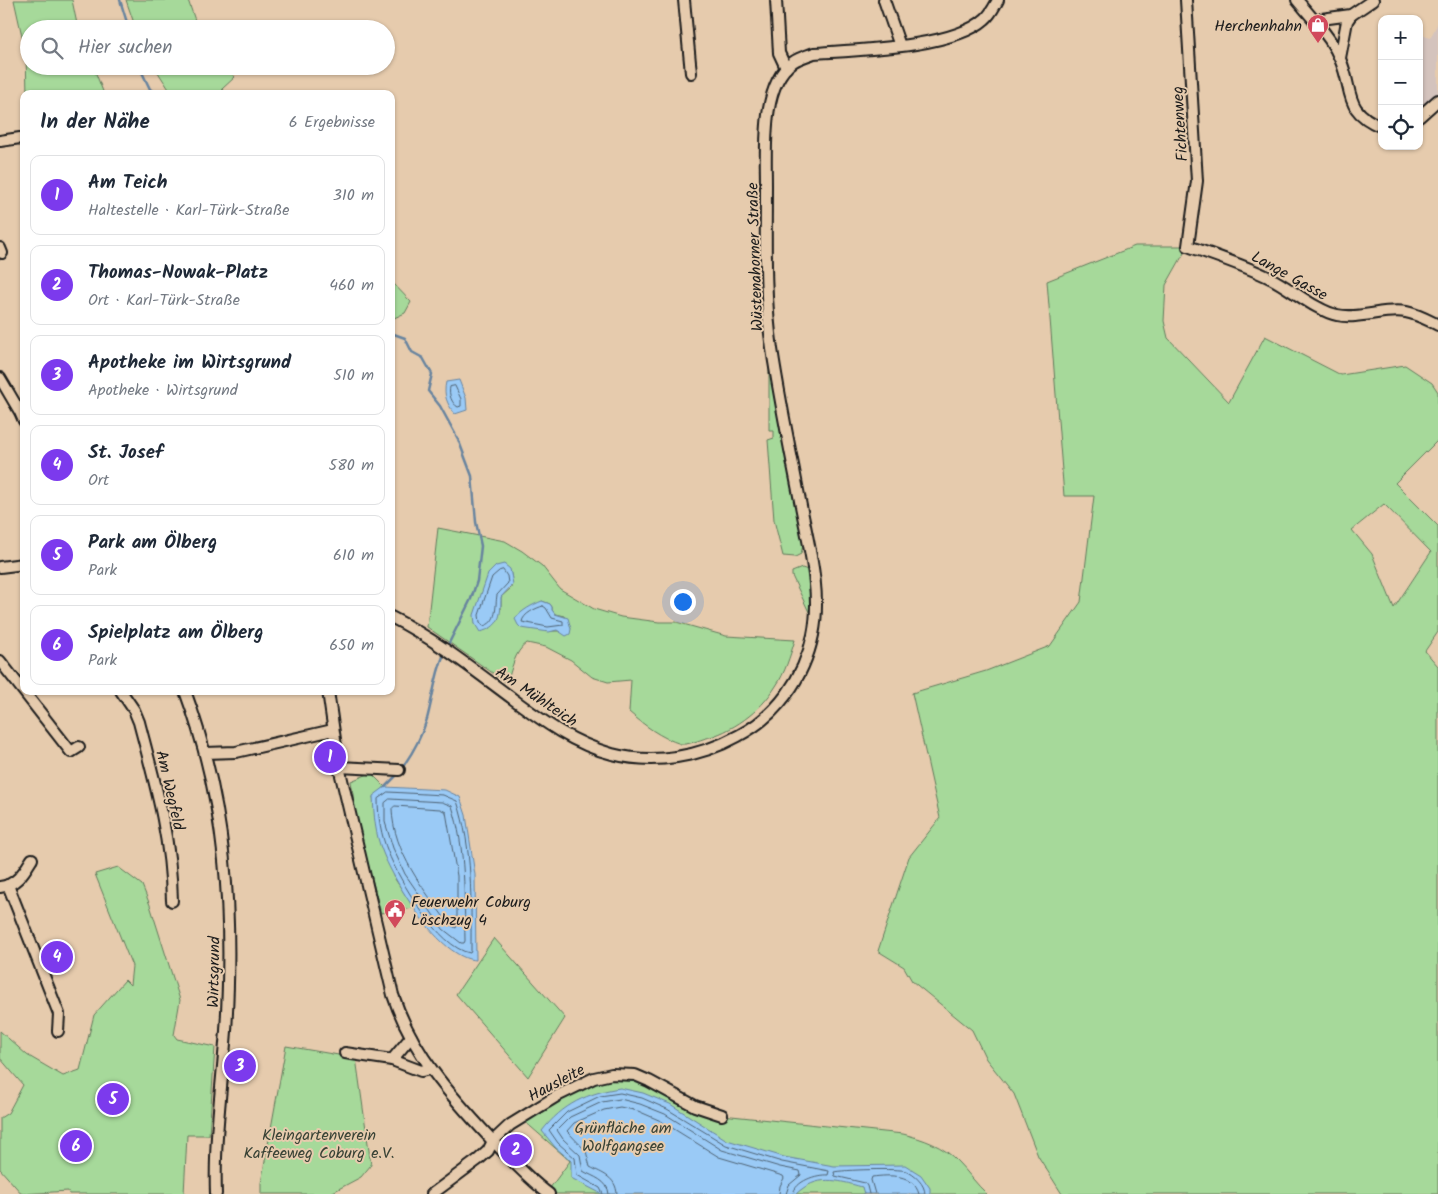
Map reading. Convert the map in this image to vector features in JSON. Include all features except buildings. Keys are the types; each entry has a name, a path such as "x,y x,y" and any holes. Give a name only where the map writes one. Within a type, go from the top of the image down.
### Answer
{"street":[{"path":"684,0 691,73"},
{"path":"776,0 779,53 786,68 802,57 814,53 900,46 957,34 984,20 994,3"},
{"path":"884,0 900,46"},
{"name":"Fichtenweg","path":"1186,0 1197,181 1188,246"},
{"path":"1297,0 1323,30 1340,59 1348,90 1357,111 1378,125"},
{"path":"1340,59 1347,20 1351,15 1373,0"},
{"path":"1314,20 1351,15"},
{"name":"Wüstenahorner Straße","path":"784,699 802,669 814,634 816,615 813,571 768,319 766,278 767,134 772,98 777,81 786,68"},
{"path":"1423,113 1438,100"},
{"path":"0,141 20,138"},
{"name":"Lange Gasse","path":"1188,246 1253,270 1270,278 1326,312 1338,316 1371,315 1397,311 1406,312 1438,325"},
{"path":"0,378 20,412"},
{"path":"0,567 20,564"},
{"name":"Am Mühlteich","path":"395,619 432,640 554,729 581,743 614,754 637,758 672,758 713,748 745,733 762,721 784,699"},
{"path":"0,661 20,687"},
{"path":"26,695 70,752 79,748"},
{"name":"Am Wegfeld","path":"124,695 134,710 139,722 165,823 170,855 172,902"},
{"name":"Wirtsgrund","path":"187,695 205,753 220,825 226,867 230,953 217,1138 216,1194"},
{"path":"328,695 332,730 339,767 393,995 411,1037 430,1069 493,1141 513,1163 549,1194"},
{"path":"205,753 236,752 332,730"},
{"path":"339,767 399,770"},
{"path":"32,858 23,874 4,886 59,1014 58,1031"},
{"path":"392,1060 411,1037"},
{"path":"345,1053 392,1060 421,1071 430,1069"},
{"name":"Hausleite","path":"432,1194 479,1159 488,1151 493,1141 510,1125 557,1096 594,1078 612,1074 635,1075 695,1106 722,1115"}],"shaded area":[{"path":"1438,23 1438,95 1423,108 1423,34 1430,38"}],"green space":[{"path":"14,0 72,0 76,20 20,20 20,27"},
{"path":"126,0 188,0 195,20 133,20"},
{"path":"27,75 97,75 102,90 27,90"},
{"path":"160,75 233,75 235,77 223,90 169,90"},
{"path":"1135,246 1188,246 1166,285 1164,321 1168,338 1229,402 1265,336 1341,375 1405,365 1432,383 1438,392 1438,440 1395,483 1438,526 1438,632 1425,651 1438,666 1438,1194 1062,1194 1038,1156 1014,1094 986,1059 972,1030 912,981 904,967 878,951 909,857 940,818 912,693 986,671 1050,646 1081,602 1094,496 1064,496 1047,281","holes":["1384,504 1431,552 1394,608 1372,554 1352,530"]},
{"path":"395,285 411,302 405,313 395,318"},
{"path":"769,360 803,545 801,554 795,557 783,556 774,520 768,440 774,438 774,431 769,431"},
{"path":"438,528 505,541 542,566 560,589 594,609 621,617 659,622 676,622 726,636 795,640 779,681 754,712 735,726 714,736 681,744 660,735 629,712 631,680 608,682 592,677 571,660 546,647 527,643 516,656 507,683 427,627","holes":["504,564 510,572 512,581 511,588 501,597 501,609 475,624","542,601 550,604 555,614 564,616 571,629 552,631"]},
{"path":"802,568 808,570 811,592 809,612 792,576 792,572"},
{"path":"371,773 385,787 373,797 395,879 414,908 381,913 357,822 351,781"},
{"path":"118,867 142,885 150,905 180,1000 174,1035 177,1039 215,1047 209,1135 187,1135 184,1194 69,1194 68,1191 22,1194 0,1169 0,1118 8,1113 23,1085 0,1058 0,1031 27,1055 63,1076 80,1070 94,1015 125,980 130,985 132,966 95,874"},
{"path":"494,938 565,1018 528,1077 456,994"},
{"name":"Kleingartenverein Kaffeeweg Coburg e.V.","path":"286,1046 356,1058 371,1165 361,1177 329,1194 261,1194 261,1183"},
{"name":"Grünfläche am Wolfgangsee","path":"606,1078 639,1079 695,1110 714,1118 722,1115 903,1134 918,1138 940,1147 952,1156 987,1194 549,1194 547,1192 570,1161 523,1120 590,1082"}],"water":[{"path":"459,380 466,398 467,410 455,414 446,399 445,387 446,382"},
{"path":"504,564 510,569 513,584 501,597 501,610 498,620 492,627 480,632 475,624 474,615 488,574 496,566"},
{"path":"542,601 550,604 555,614 568,618 571,629 570,634 566,636 557,630 549,632 521,628 518,625 515,619 518,616 527,608"},
{"path":"385,787 445,790 460,797 466,815 475,875 476,960 462,956 448,947 434,934 408,900 389,866 380,846 374,818 373,796"},
{"name":"Grünfläche am Wolfgangsee","path":"620,1088 643,1093 670,1104 727,1140 784,1157 834,1166 905,1165 921,1175 930,1188 930,1194 864,1194 862,1187 828,1180 812,1183 796,1194 602,1194 571,1178 571,1161 555,1147 542,1131 558,1114 576,1101 597,1093"}],"waterway":[{"path":"120,0 126,20"},
{"path":"143,75 151,90"},
{"path":"395,334 405,338 412,352 423,358 432,374 428,391 440,406 458,439 472,476 476,522 481,546 477,581 471,599 449,643"},
{"path":"404,765 411,755 425,725 438,670 444,654"},
{"path":"385,787 398,774"}],"place":[{"name":"Herchenhahn","path":"1318,44"},
{"name":"Am Teich","path":"330,757"},
{"name":"Feuerwehr Coburg Löschzug 4","path":"395,929"},
{"name":"St. Josef","path":"57,957"},
{"name":"Apotheke im Wirtsgrund","path":"240,1066"},
{"name":"Park am Ölberg","path":"113,1099"},
{"name":"Spielplatz am Ölberg","path":"76,1146"},
{"name":"Thomas-Nowak-Platz","path":"516,1150"}]}
